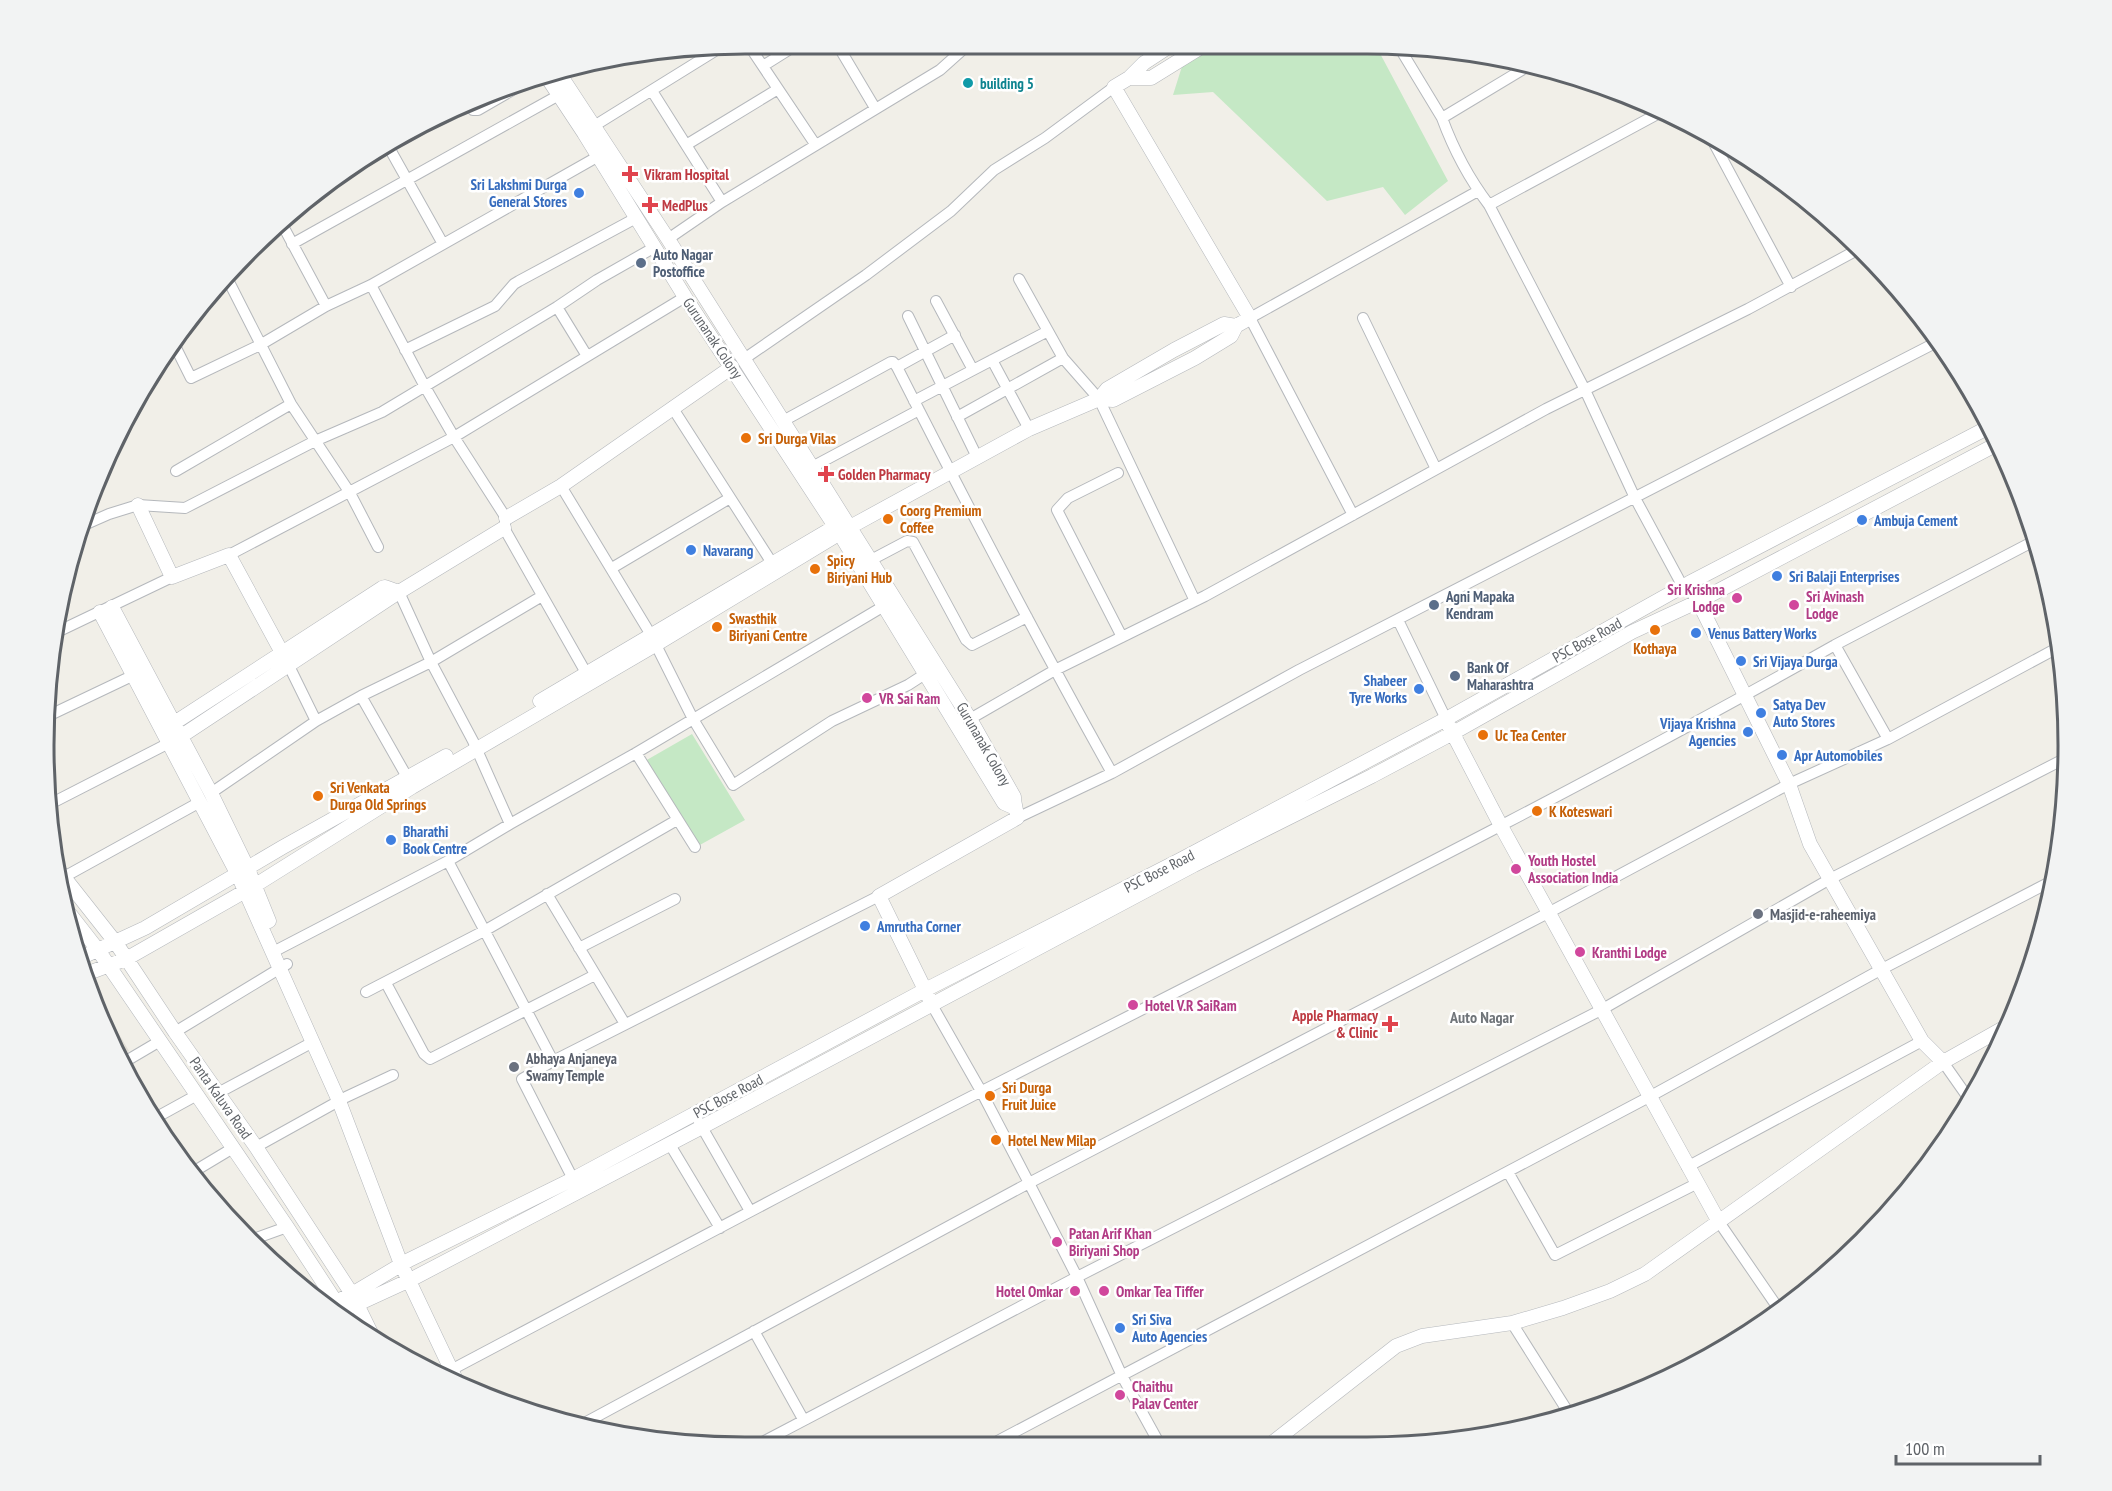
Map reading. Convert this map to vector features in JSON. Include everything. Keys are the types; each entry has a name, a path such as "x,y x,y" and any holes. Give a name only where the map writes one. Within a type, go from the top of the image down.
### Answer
{"street":[{"path":"755,54 815,144"},
{"path":"763,66 782,54"},
{"path":"843,54 875,108"},
{"path":"91,522 138,505 185,508 315,441 382,412 557,307 597,280 658,252 722,202 940,70 958,54"},
{"path":"399,592 561,486 866,274 951,211 994,170 1045,138 1129,78 1144,63 1158,54"},
{"path":"1129,78 1151,78 1190,54"},
{"path":"594,126 709,55"},
{"path":"1404,55 1442,118 1479,191 1489,205 1585,390 1635,498 1686,585 1699,601 1789,784 1810,844 1922,1041 1943,1062 1964,1093"},
{"path":"1442,118 1519,72"},
{"name":"Gurunanak Colony","path":"563,79 671,243 738,363 843,527 871,560 970,719 1014,797 1015,813"},
{"name":"Gurunanak Colony","path":"551,83 685,297 783,421 812,466 884,606 958,724 1004,803 1015,813"},
{"path":"1114,87 1250,318 1353,515"},
{"path":"686,145 778,89"},
{"path":"652,91 722,202"},
{"path":"292,244 559,95"},
{"path":"1489,205 1653,117"},
{"path":"1718,151 1791,287"},
{"path":"392,152 443,244"},
{"path":"178,352 191,378 260,345 326,306 371,285 597,157"},
{"path":"653,640 772,563 1029,429 1099,399 1113,400 1195,358 1231,336 1236,326 1479,191"},
{"path":"405,350 495,306 519,280 636,218"},
{"path":"285,230 326,306"},
{"path":"970,719 1055,670 1195,601 1546,409 1791,287 1851,253"},
{"path":"1019,279 1063,358 1099,399 1195,601"},
{"path":"371,285 424,386 505,523 542,596 589,677"},
{"path":"230,286 291,404 350,493 378,547"},
{"path":"64,629 172,577 229,555 350,493 454,437 685,297"},
{"path":"936,301 973,370"},
{"path":"557,307 587,356"},
{"path":"908,316 977,458"},
{"path":"1363,318 1437,469"},
{"path":"812,466 916,406 942,386 1048,331"},
{"path":"897,366 955,335"},
{"path":"573,1179 522,1079 625,1024 879,896 1015,813 1112,773 1299,670 1930,346"},
{"path":"957,417 1063,358"},
{"path":"992,360 1029,429"},
{"path":"783,421 893,362 897,366 1027,618 1112,773"},
{"path":"176,471 291,404"},
{"path":"672,407 772,563"},
{"name":"PSC Bose Road","path":"343,1307 405,1262 573,1179 925,990 1180,860 1446,719 1686,585 1982,431"},
{"name":"PSC Bose Road","path":"355,1299 410,1280 1194,865 1372,776 1632,632 1699,601 1990,448"},
{"path":"1118,473 1068,498 1057,510 1122,637"},
{"path":"561,486 612,568 653,640 693,719 733,785 831,721 908,685 925,674"},
{"path":"612,568 730,498"},
{"path":"138,505 172,577"},
{"path":"87,955 146,928 283,847 410,782 843,527"},
{"path":"871,560 908,541 913,542 966,640 972,645 1027,618"},
{"path":"106,609 175,740 211,793 276,950 342,1099 410,1280 451,1370 981,1091 1501,826 1745,696 1835,645 2027,545"},
{"path":"229,555 316,721"},
{"path":"56,801 175,740 384,587 399,592 431,662 475,745 510,824"},
{"path":"211,793 316,721 431,662 542,596"},
{"path":"276,950 448,861 884,606"},
{"path":"106,609 134,675 168,727"},
{"path":"1398,620 1501,826 1696,1184 1775,1303"},
{"path":"1835,645 1888,739"},
{"path":"592,1419 1029,1183 1548,913 1789,784 1888,739 2051,651"},
{"path":"168,727 286,660"},
{"path":"55,713 134,675"},
{"path":"361,696 410,782"},
{"path":"175,740 200,802 243,872"},
{"path":"636,753 695,848"},
{"path":"771,1437 1077,1277 1601,1010 1830,879 2058,762"},
{"path":"92,971 126,959 250,888 410,782"},
{"path":"65,869 200,802"},
{"path":"366,992 484,931 677,820"},
{"path":"448,861 553,1061"},
{"name":"Panta Kaluva Road","path":"67,881 116,943 256,1147 355,1299 367,1324"},
{"path":"1005,1437 1649,1097 1882,969 2044,885"},
{"path":"547,894 625,1024"},
{"path":"879,896 932,1005 981,1091 1029,1183 1077,1277 1122,1376 1156,1437"},
{"path":"579,948 675,899"},
{"name":"Panta Kaluva Road","path":"78,925 287,1227 330,1297"},
{"path":"175,1032 284,966"},
{"path":"284,966 313,1042 342,1099"},
{"path":"386,983 424,1054 430,1059 595,975"},
{"path":"1280,1437 1396,1346 1422,1336 1512,1323 1610,1291 1645,1274 1943,1062 1995,1033"},
{"path":"129,1059 160,1041"},
{"path":"1687,1167 1922,1041"},
{"path":"218,1093 313,1042"},
{"path":"256,1147 342,1099 393,1075"},
{"path":"161,1115 197,1095"},
{"path":"695,1114 750,1211"},
{"path":"669,1143 720,1228"},
{"path":"199,1168 233,1148"},
{"path":"1508,1172 1555,1255 1696,1184"},
{"path":"260,1237 287,1227"},
{"path":"1512,1323 1565,1407"},
{"path":"754,1331 803,1419"}],"shaded area":[{"path":"114,1025 129,1051 126,1053"}],"green space":[{"path":"1186,54 1380,54 1448,181 1405,215 1383,187 1327,201 1213,92 1173,95"},
{"path":"692,734 745,820 698,846 645,761"}],"place":[{"name":"building 5","path":"968,83"},
{"name":"Vikram Hospital","path":"630,174"},
{"name":"Sri Lakshmi Durga General Stores","path":"579,193"},
{"name":"MedPlus","path":"650,205"},
{"name":"Auto Nagar Postoffice","path":"641,263"},
{"name":"Sri Durga Vilas","path":"746,438"},
{"name":"Golden Pharmacy","path":"826,474"},
{"name":"Coorg Premium Coffee","path":"888,519"},
{"name":"Ambuja Cement","path":"1862,520"},
{"name":"Navarang","path":"691,550"},
{"name":"Spicy Biriyani Hub","path":"815,569"},
{"name":"Sri Balaji Enterprises","path":"1777,576"},
{"name":"Sri Krishna Lodge","path":"1737,598"},
{"name":"Agni Mapaka Kendram","path":"1434,605"},
{"name":"Sri Avinash Lodge","path":"1794,605"},
{"name":"Swasthik Biriyani Centre","path":"717,627"},
{"name":"Kothaya","path":"1655,630"},
{"name":"Venus Battery Works","path":"1696,633"},
{"name":"Sri Vijaya Durga","path":"1741,661"},
{"name":"Bank Of Maharashtra","path":"1455,676"},
{"name":"Shabeer Tyre Works","path":"1419,689"},
{"name":"VR Sai Ram","path":"867,698"},
{"name":"Satya Dev Auto Stores","path":"1761,713"},
{"name":"Vijaya Krishna Agencies","path":"1748,732"},
{"name":"Uc Tea Center","path":"1483,735"},
{"name":"Apr Automobiles","path":"1782,755"},
{"name":"Sri Venkata Durga Old Springs","path":"318,796"},
{"name":"K Koteswari","path":"1537,811"},
{"name":"Bharathi Book Centre","path":"391,840"},
{"name":"Youth Hostel Association India","path":"1516,869"},
{"name":"Masjid-e-raheemiya","path":"1758,914"},
{"name":"Amrutha Corner","path":"865,926"},
{"name":"Kranthi Lodge","path":"1580,952"},
{"name":"Hotel V.R SaiRam","path":"1133,1005"},
{"name":"Apple Pharmacy & Clinic","path":"1390,1024"},
{"name":"Abhaya Anjaneya Swamy Temple","path":"514,1067"},
{"name":"Sri Durga Fruit Juice","path":"990,1096"},
{"name":"Hotel New Milap","path":"996,1140"},
{"name":"Patan Arif Khan Biriyani Shop","path":"1057,1242"},
{"name":"Hotel Omkar","path":"1075,1291"},
{"name":"Omkar Tea Tiffer","path":"1104,1291"},
{"name":"Sri Siva Auto Agencies","path":"1120,1328"},
{"name":"Chaithu Palav Center","path":"1120,1395"}],"district":[{"name":"Auto Nagar","path":"1482,1017"}]}
